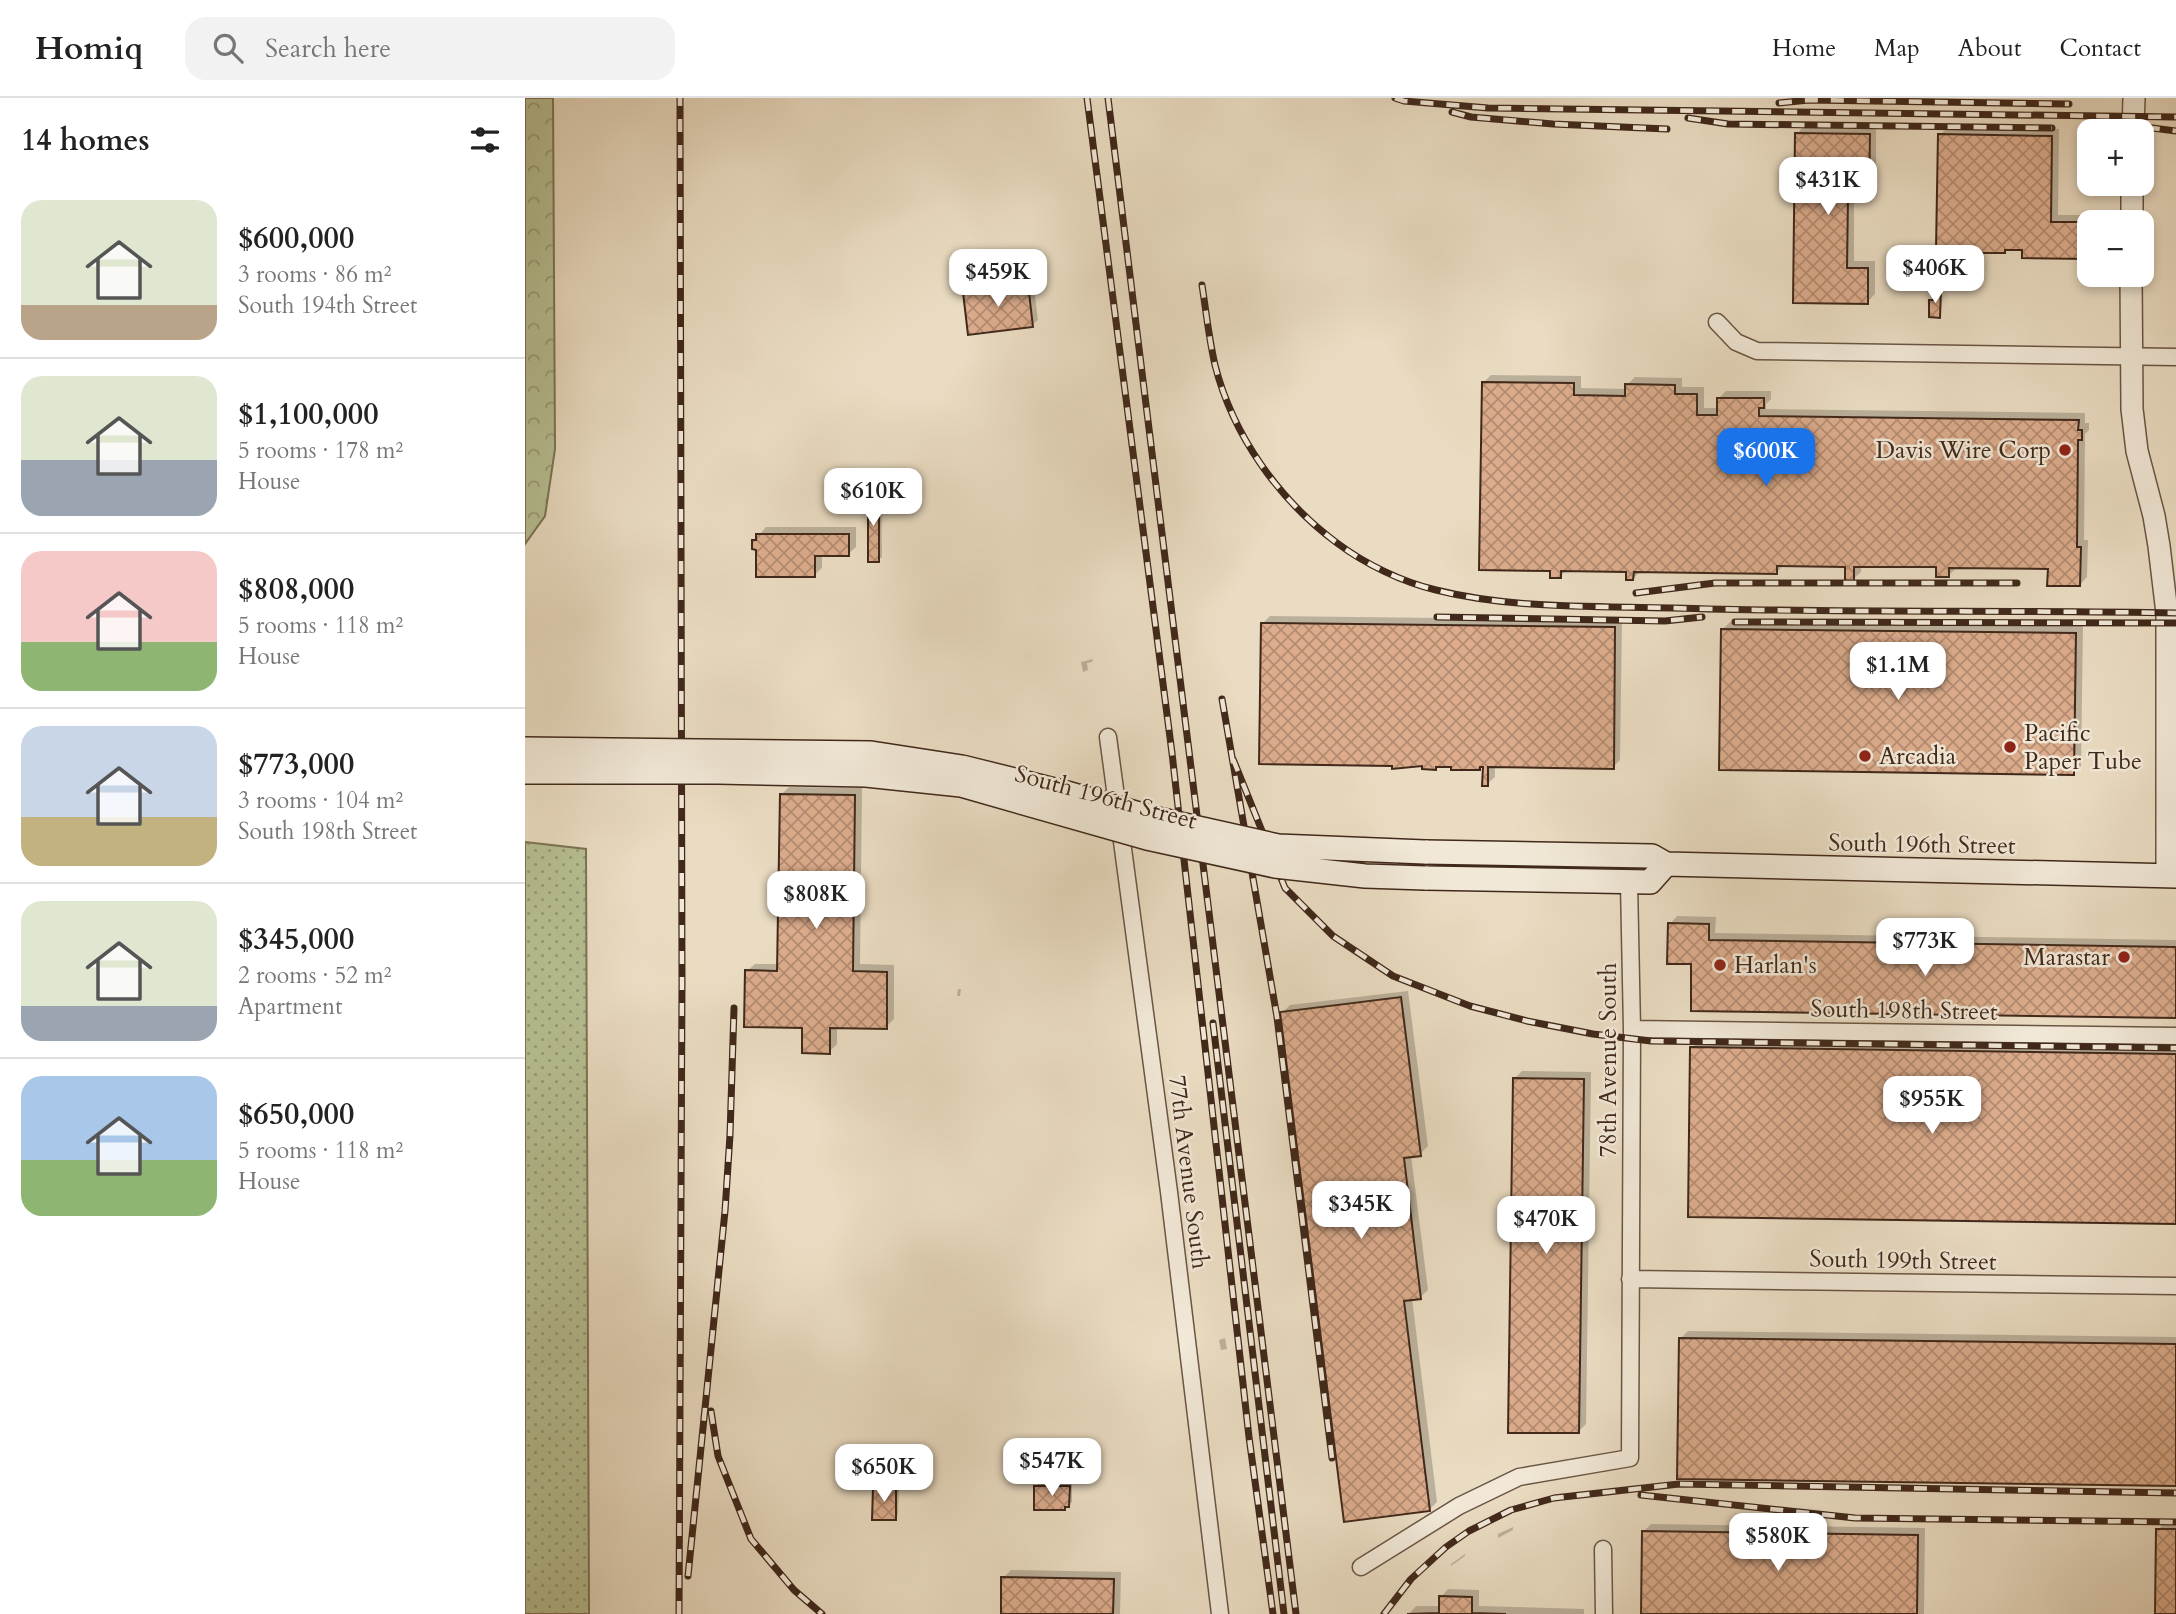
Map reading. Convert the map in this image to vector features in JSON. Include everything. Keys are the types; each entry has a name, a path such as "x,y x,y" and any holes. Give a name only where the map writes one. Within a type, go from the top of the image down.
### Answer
{"main road":[{"name":"South 196th Street","path":"525,749 871,753 962,767 1153,818 1278,846 1425,852 1626,854 1652,856 1666,864 2171,876"},
{"name":"South 196th Street","path":"525,772 866,775 961,785 1147,838 1275,866 1364,876 1629,883 1650,882 1666,864"}],"street":[{"path":"2133,119 2134,98"},
{"path":"2131,287 2132,409 2137,451 2156,526 2167,613 2171,876"},
{"path":"1717,322 1736,342 1757,351 2176,357"},
{"name":"77th Avenue South","path":"1108,737 1163,1151 1220,1614"},
{"name":"78th Avenue South","path":"1361,1567 1459,1506 1519,1477 1630,1458 1632,1028 1629,883"},
{"name":"South 198th Street","path":"1632,1028 2176,1036"},
{"name":"South 199th Street","path":"1630,1279 2176,1286"},
{"path":"1603,1549 1604,1614"}],"green space":[{"path":"525,98 553,98 555,449 545,516 525,544"},
{"path":"525,842 586,849 589,1614 525,1614"}],"building":[{"path":"1795,133 1870,134 1869,197 1848,197 1847,268 1868,268 1868,304 1793,303"},
{"path":"1938,134 2052,136 2051,222 2077,222 2077,259 2022,258 2022,250 1971,253 1971,249 1964,249 1964,253 1947,253 1948,249 1936,249"},
{"path":"1028,284 1033,327 968,335 963,292"},
{"path":"1935,289 1941,289 1940,318 1929,317 1929,300 1935,300"},
{"path":"1482,382 1574,383 1574,395 1625,396 1625,384 1675,385 1675,394 1697,394 1697,415 1717,415 1717,398 1764,398 1764,408 1759,408 1759,416 2079,420 2078,430 2082,430 2082,440 2078,440 2077,547 2081,547 2080,586 2047,586 2048,569 1949,568 1949,577 1936,577 1936,567 1854,567 1854,581 1845,581 1845,567 1777,566 1777,574 1634,572 1633,580 1626,580 1626,572 1561,571 1561,578 1550,578 1550,571 1479,570"},
{"path":"868,494 879,494 879,562 868,562"},
{"path":"756,534 849,534 849,556 815,556 815,577 756,577 756,550 752,549 752,540 756,540"},
{"path":"1261,623 1615,627 1614,769 1488,767 1488,786 1482,786 1483,767 1480,767 1480,770 1451,770 1451,767 1436,767 1436,770 1422,769 1422,766 1392,769 1392,766 1259,764"},
{"path":"1721,629 2076,633 2074,775 1719,770"},
{"path":"780,794 855,795 853,971 887,972 887,1029 830,1028 830,1054 802,1053 802,1028 744,1027 745,970 777,971"},
{"path":"1668,923 1709,924 1709,940 2176,947 2176,1018 1691,1011 1691,964 1667,964"},
{"path":"1401,997 1421,1156 1404,1158 1421,1299 1404,1301 1430,1511 1344,1522 1280,1012"},
{"path":"1690,1047 2176,1054 2176,1224 1688,1217"},
{"path":"1513,1078 1584,1079 1579,1433 1508,1433"},
{"path":"1679,1338 2176,1344 2176,1486 1677,1479"},
{"path":"1034,1486 1070,1486 1069,1507 1065,1507 1065,1510 1034,1510"},
{"path":"873,1488 896,1489 896,1520 872,1520"},
{"path":"2156,1529 2176,1529 2176,1614 2155,1614"},
{"path":"1642,1531 1918,1535 1917,1614 1641,1614"},
{"path":"1001,1577 1114,1579 1113,1614 1001,1614"},
{"path":"1439,1596 1472,1597 1472,1613 1506,1614 1407,1614 1439,1613"}],"railway":[{"path":"679,1614 682,982 680,98"},
{"path":"1087,98 1172,753 1249,1437 1273,1614"},
{"path":"1108,98 1296,1614"},
{"path":"1395,98 1488,108 2176,117"},
{"path":"1779,103 1809,100 2069,104"},
{"path":"1452,112 1471,117 1553,124 1667,129"},
{"path":"1688,118 1728,124 2052,128"},
{"path":"2154,128 2176,131"},
{"path":"1202,285 1213,355 1223,391 1233,417 1261,464 1296,507 1337,543 1372,565 1410,582 1465,596 1524,604 1798,610 2176,613"},
{"path":"1636,593 1715,583 2017,583"},
{"path":"1437,617 1665,621 1702,617"},
{"path":"1735,622 2176,623"},
{"path":"1222,699 1277,1017 1332,1458"},
{"path":"1233,759 1285,888 1333,936 1393,976 1470,1006 1593,1034 1651,1041 2176,1048"},
{"path":"688,1576 725,1211 734,1008"},
{"path":"1213,1023 1284,1614"},
{"path":"711,1411 718,1456 751,1539 794,1590 822,1614"},
{"path":"1384,1614 1411,1579 1446,1547 1469,1531 1511,1510 1554,1498 1679,1484 2176,1493"},
{"path":"1641,1495 1855,1518 2176,1522"}],"place":[{"name":"Davis Wire Corp","path":"2065,450"},
{"name":"Pacific Paper Tube","path":"2010,747"},
{"name":"Arcadia","path":"1865,756"},
{"name":"Marastar","path":"2124,957"},
{"name":"Harlan's","path":"1720,965"}]}
